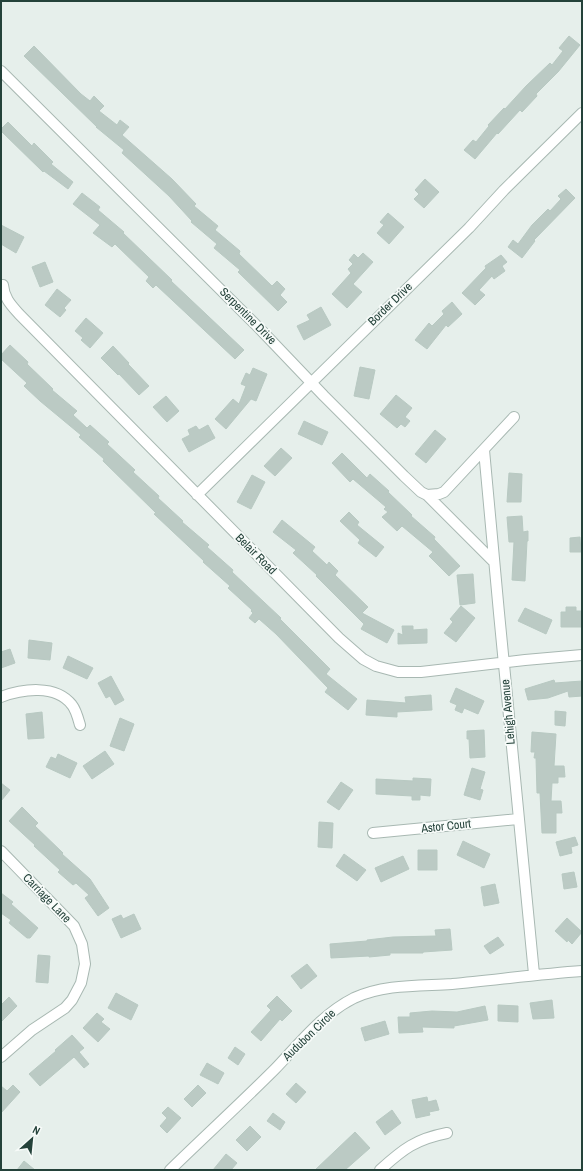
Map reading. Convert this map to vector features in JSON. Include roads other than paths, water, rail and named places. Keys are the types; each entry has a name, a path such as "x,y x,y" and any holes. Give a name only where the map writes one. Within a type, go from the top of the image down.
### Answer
{"street":[{"name":"Serpentine Drive","path":"1,71 260,329 404,476 427,495 494,562"},
{"name":"Border Drive","path":"197,495 457,239 582,113"},
{"name":"Belair Road","path":"4,285 7,301 19,314 339,638 363,659 387,670 410,673 582,655"},
{"path":"427,495 444,492 514,417"},
{"name":"Lehigh Avenue","path":"484,450 518,819 534,974"},
{"path":"1,697 19,691 29,690 52,692 67,700 72,705 80,725"},
{"name":"Astor Court","path":"373,833 518,819"},
{"name":"Carriage Lane","path":"1,851 74,926 82,944 85,964 81,983 72,1000 65,1008 32,1030 1,1057"},
{"name":"Audubon Circle","path":"170,1170 274,1070 323,1019 354,998 371,992 390,988 494,980 534,974 582,971"},
{"path":"380,1170 399,1152 415,1143 430,1136 447,1133"}]}
